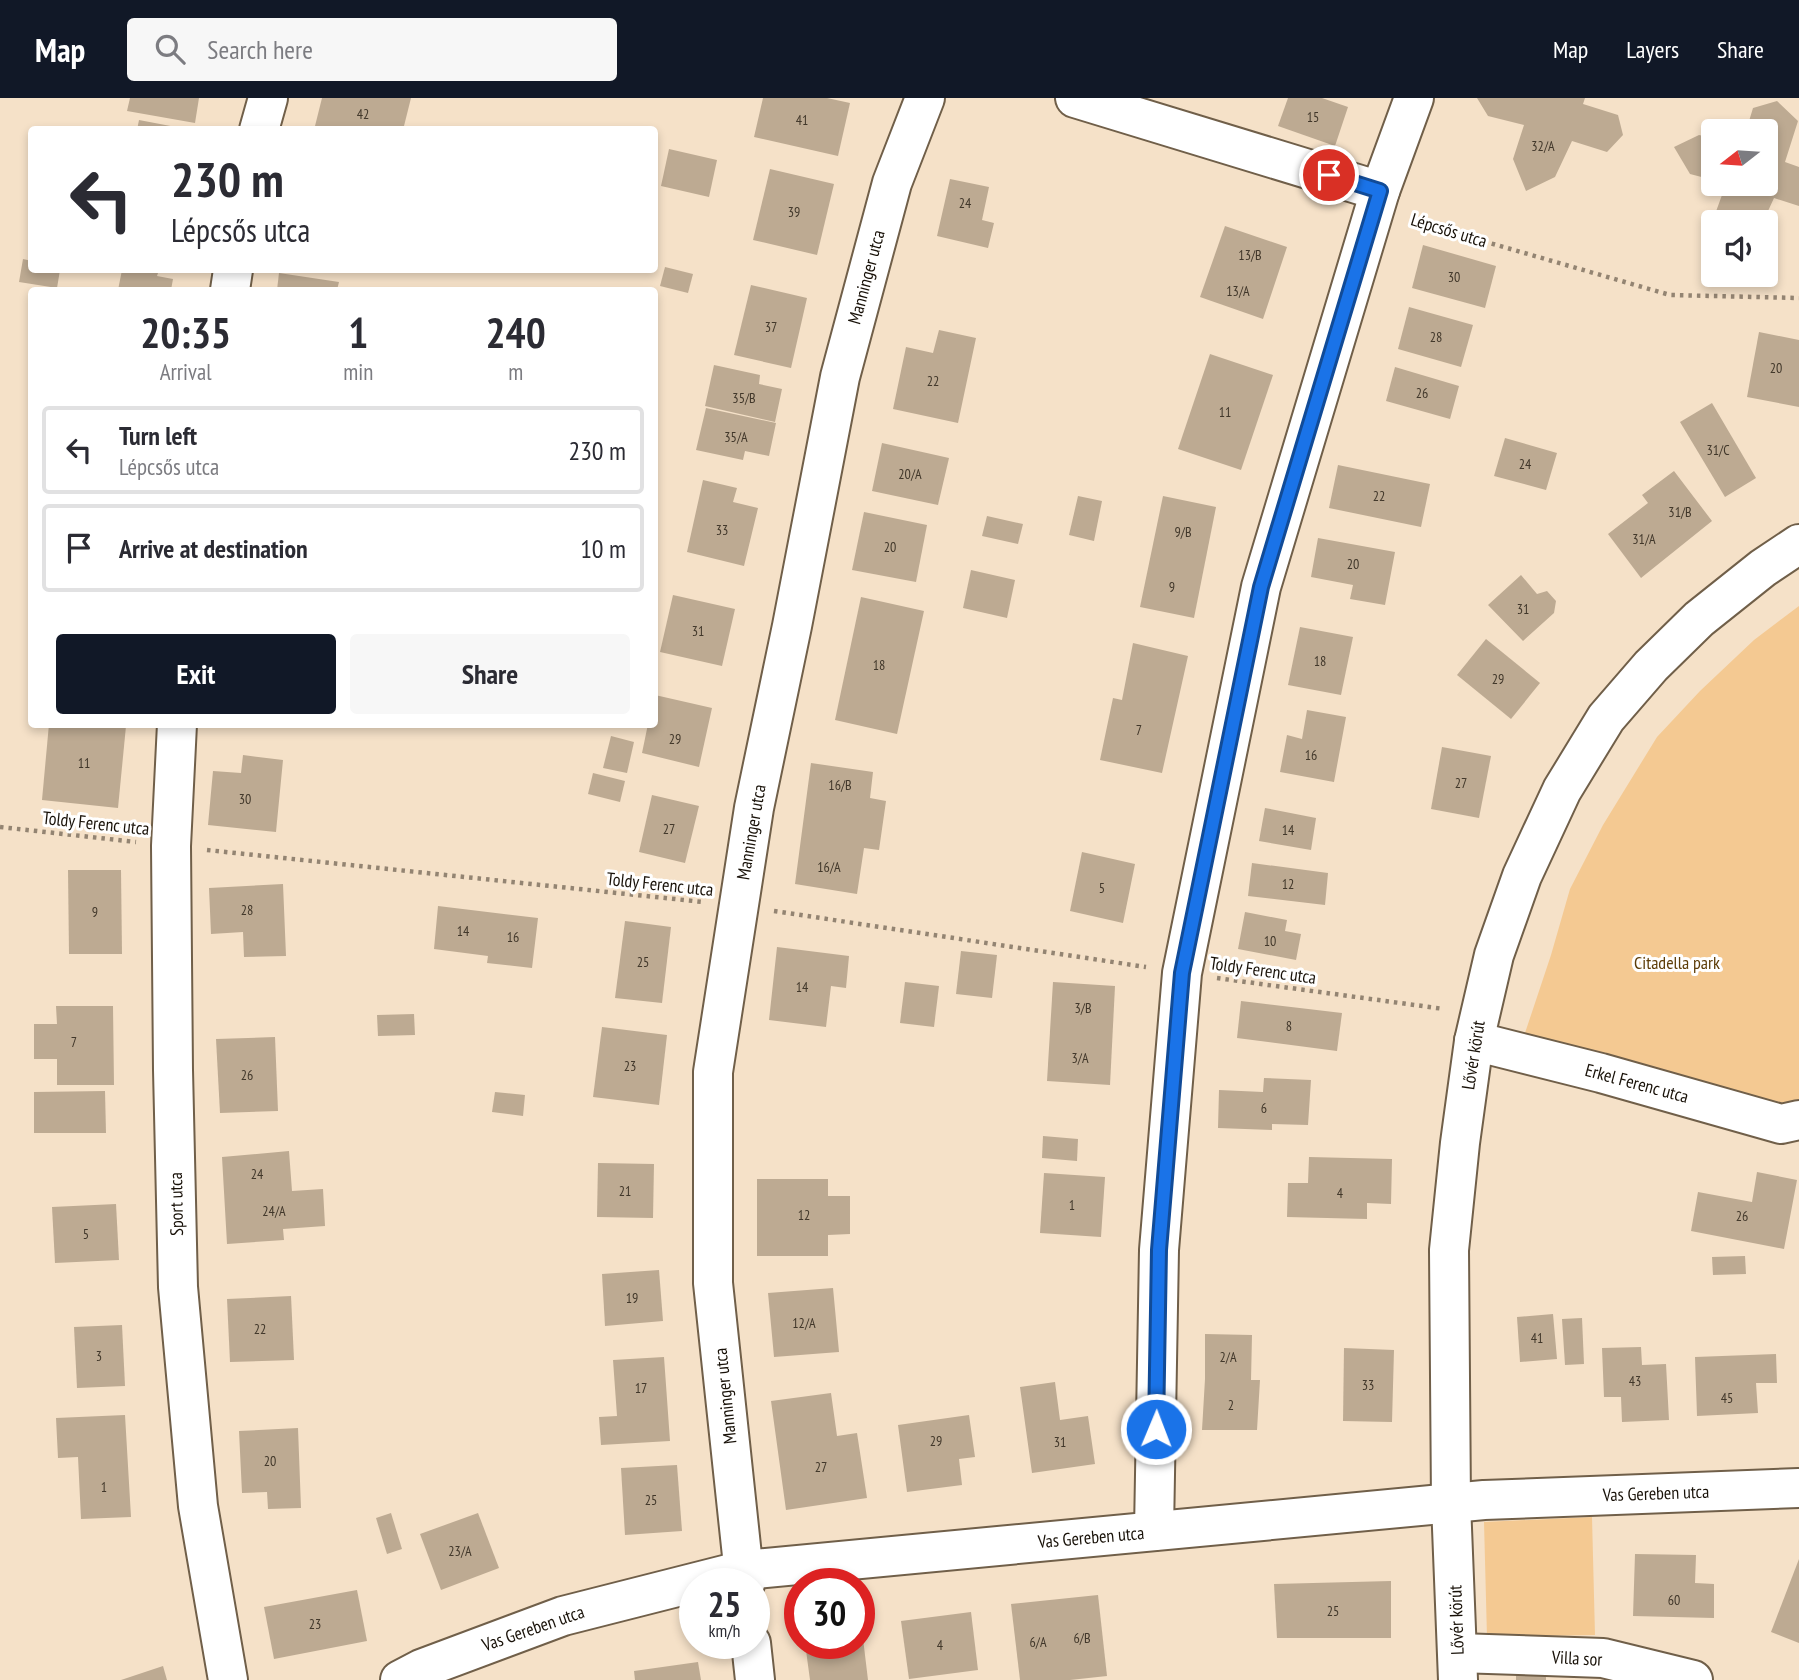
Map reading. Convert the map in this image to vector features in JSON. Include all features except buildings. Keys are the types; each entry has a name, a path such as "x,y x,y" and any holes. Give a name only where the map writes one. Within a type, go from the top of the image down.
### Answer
{"street":[{"path":"260,126 268,98"},
{"name":"Manninger utca","path":"744,1568 713,1283 713,1072 754,808 839,377 892,183 925,98"},
{"path":"1075,98 1380,191"},
{"path":"1154,1531 1159,1250 1182,973 1261,587 1380,191 1414,98"},
{"name":"Lővér körút","path":"1458,1667 1451,1503 1449,1250 1460,1143 1477,1027 1494,955 1522,876 1562,790 1606,718 1651,666 1699,619 1763,568 1799,544"},
{"name":"Sport utca","path":"177,728 171,846 178,1287 198,1506 228,1680"},
{"name":"Erkel Ferenc utca","path":"1477,1027 1601,1073 1781,1124 1799,1120"},
{"name":"Vas Gereben utca","path":"770,1574 1154,1531 1484,1500 1799,1488"},
{"name":"Vas Gereben utca","path":"400,1680 421,1669 563,1616 679,1591"},
{"name":"Villa sor","path":"1458,1667 1603,1658 1693,1680"},
{"path":"752,1659 754,1680"}],"path":[{"name":"Lépcsős utca","path":"1380,191 1405,218 1670,295 1799,298"},
{"name":"Toldy Ferenc utca","path":"0,827 739,906 1182,973 1477,1027"}],"green space":[{"name":"Citadella park","path":"1799,606 1799,1115 1522,1042 1570,889 1603,825 1657,737 1700,691 1754,640"},
{"path":"1592,1517 1595,1635 1487,1637 1484,1522"}],"route":[{"path":"1156,1429 1159,1250 1182,973 1261,587 1380,191 1329,175"}]}
